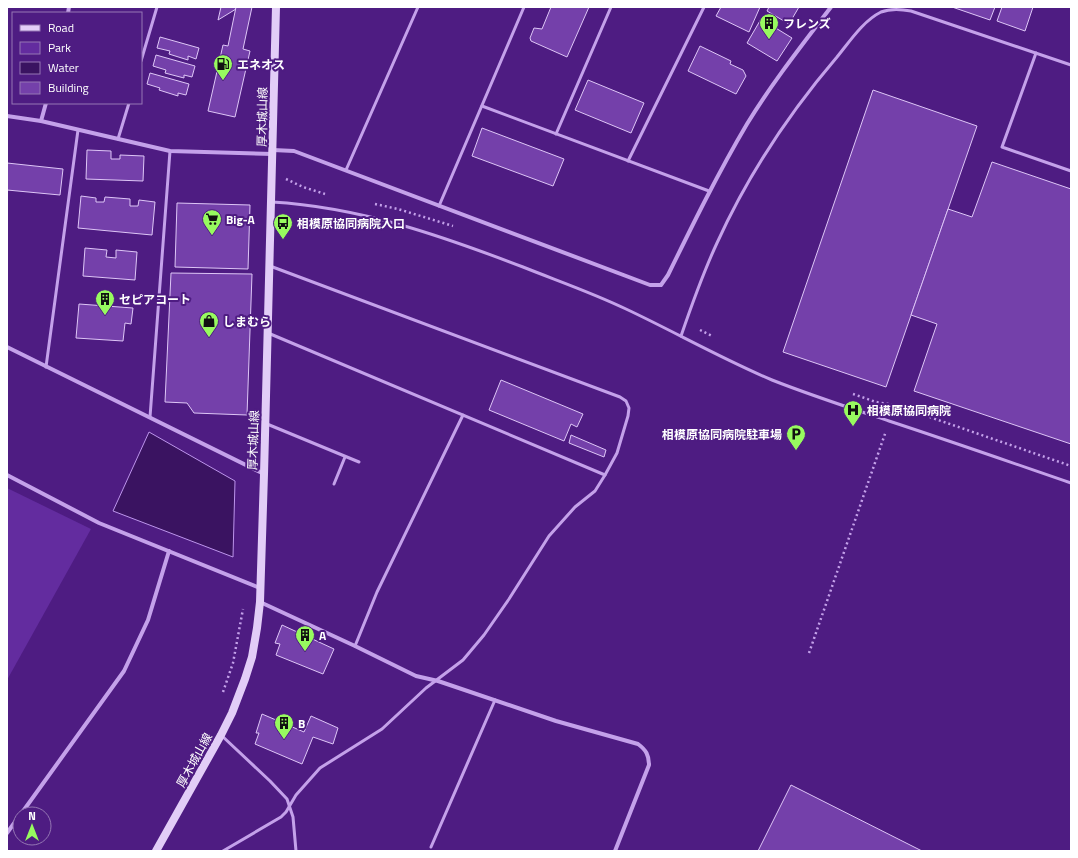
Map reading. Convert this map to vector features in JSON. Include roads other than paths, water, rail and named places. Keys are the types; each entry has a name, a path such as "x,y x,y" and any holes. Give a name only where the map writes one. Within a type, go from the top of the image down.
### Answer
{"main road":[{"name":"厚木城山線","path":"156,851 232,713 252,657 260,602 272,202 276,7"}],"street":[{"path":"7,116 41,121 170,151 294,151 650,285 661,285 668,275 709,191 748,123 785,66 831,7"},
{"path":"41,121 46,104"},
{"path":"7,347 264,474"},
{"path":"7,475 99,523 260,588"},
{"path":"26,806 124,671 148,620 169,551"},
{"path":"260,602 416,676 438,680 556,721 638,744 648,754 649,765 615,851"}],"lane":[{"path":"142,58 157,7"},
{"path":"346,170 418,7"},
{"path":"439,206 524,7"},
{"path":"556,134 611,7"},
{"path":"628,161 704,7"},
{"path":"681,336 699,286 718,242 761,162 790,116 816,82 861,28 872,18 883,12 896,9 911,10 1071,65"},
{"path":"1036,53 1002,147 1071,171"},
{"path":"118,139 129,104"},
{"path":"482,106 709,191"},
{"path":"46,367 78,130"},
{"path":"150,418 170,151"},
{"path":"272,202 291,203 352,213 428,232 588,292 743,367 806,393 1071,483"},
{"path":"223,851 281,817 286,812 296,795 320,768 382,729 426,688 463,660 480,640 509,599 549,536 575,507 595,491 617,453 629,408 626,401 620,397 270,266"},
{"path":"268,333 605,475"},
{"path":"354,646 377,592 462,415"},
{"path":"266,423 359,462"},
{"path":"334,484 345,456"},
{"path":"432,847 495,700"},
{"path":"221,735 287,799 293,816 296,851"}],"water":[{"path":"149,432 235,481 233,557 113,511"}],"place":[{"name":"フレンズ","path":"769,40"},
{"name":"エネオス","path":"223,81"},
{"name":"Big-A","path":"212,236"},
{"name":"相模原協同病院入口","path":"283,240"},
{"name":"セピアコート","path":"105,316"},
{"name":"しまむら","path":"209,338"},
{"name":"相模原協同病院","path":"853,427"},
{"name":"相模原協同病院駐車場","path":"796,451"},
{"name":"A","path":"305,652"},
{"name":"B","path":"284,740"}]}
